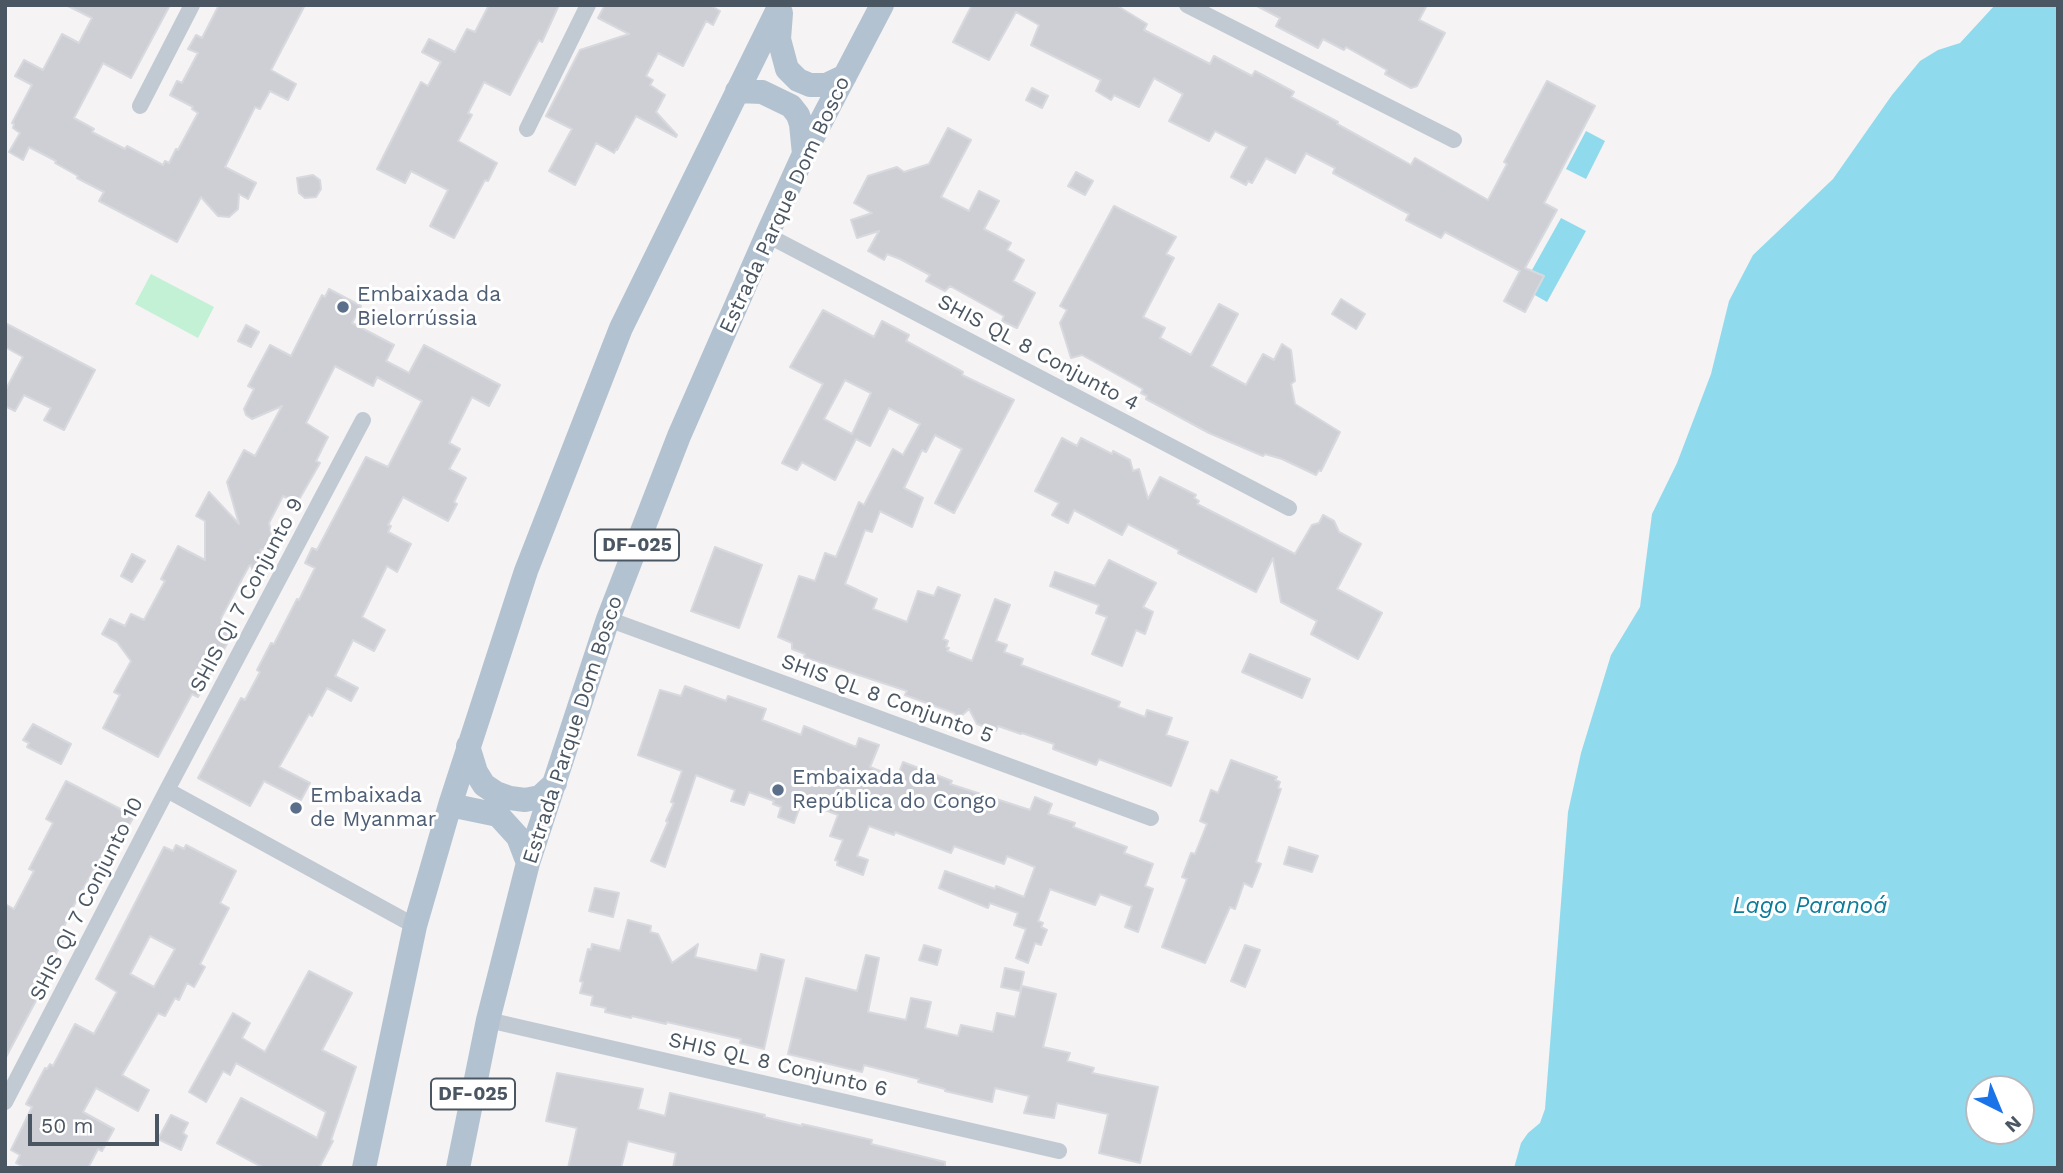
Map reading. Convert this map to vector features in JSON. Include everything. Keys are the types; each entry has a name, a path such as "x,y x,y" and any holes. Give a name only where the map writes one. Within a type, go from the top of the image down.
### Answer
{"main road":[{"path":"781,5 779,39 786,69 810,85 827,85 845,76"},
{"path":"368,1164 415,926 468,746 526,571 621,328 781,5"},
{"name":"Estrada Parque Dom Bosco","path":"458,1168 488,1020 528,863 608,619 679,436 767,235 804,154 882,5"},
{"path":"737,92 762,92 791,106 801,124 804,154"},
{"path":"468,746 476,772 484,785 510,799 540,797 555,783"},
{"path":"450,804 498,814 518,836 528,863"}],"street":[{"path":"140,106 192,5"},
{"path":"527,129 588,5"},
{"path":"1187,5 1454,140"},
{"name":"SHIS QL 8 Conjunto 4","path":"767,235 1289,508"},
{"name":"SHIS QI 7 Conjunto 9","path":"167,790 363,420"},
{"name":"SHIS QL 8 Conjunto 5","path":"608,619 1151,818"},
{"path":"167,790 415,926"},
{"name":"SHIS QI 7 Conjunto 10","path":"5,1102 167,790"},
{"name":"SHIS QL 8 Conjunto 6","path":"488,1020 1059,1151"}],"green space":[{"path":"151,274 214,307 198,338 135,304"}],"water":[{"name":"Lago Paranoá","path":"1995,5 2058,5 2058,1168 1514,1168 1521,1143 1540,1123 1545,1109 1568,812 1581,753 1611,655 1640,607 1652,514 1677,463 1711,374 1729,301 1753,255 1833,179 1892,95 1920,61 1938,50 1960,43"},
{"path":"1586,131 1605,141 1586,179 1566,169"},
{"path":"1561,218 1586,231 1547,302 1533,294 1543,276 1532,270"}],"building":[{"path":"66,5 170,5 131,78 103,63 74,118 94,129 92,132 163,165 165,161 169,163 176,149 178,150 198,113 193,107 170,95 177,81 182,83 198,53 188,49 196,35 202,38 219,5 305,5 271,70 296,84 288,100 270,91 260,109 255,107 225,167 256,183 248,199 239,194 238,209 229,217 218,216 201,197 177,242 99,201 104,192 77,178 78,176 55,163 56,161 29,147 23,160 9,152 20,133 13,128 12,123 32,85 15,76 24,60 43,70 62,34 79,43 92,18"},
{"path":"489,5 559,5 542,42 539,40 510,95 484,82 468,113 472,115 458,141 497,163 454,238 430,226 448,190 411,171 405,183 377,169 421,82 428,86 441,62 422,52 429,39 455,52 467,29 475,32"},
{"path":"605,5 710,5 720,11 713,25 706,21 683,66 658,53 646,76 653,80 650,85 665,95 656,112 676,137 636,116 614,153 596,143 575,185 549,171 572,129 546,116 580,50 629,34 598,18"},
{"path":"972,5 1116,5 1147,24 1144,30 1210,64 1214,56 1252,76 1255,71 1294,92 1291,97 1411,165 1415,158 1488,200 1507,164 1504,162 1547,81 1595,106 1544,203 1557,210 1525,268 1544,276 1525,312 1504,301 1520,271 1445,232 1441,238 1406,220 1409,214 1333,173 1335,168 1306,153 1295,173 1266,158 1252,183 1248,181 1246,185 1231,177 1247,147 1215,131 1209,141 1169,121 1183,94 1154,78 1139,107 1114,95 1111,100 1096,91 1101,80 1031,45 1039,25 1016,12 989,60 953,42"},
{"path":"1255,5 1427,5 1419,20 1445,33 1417,86 1411,88 1385,74 1387,70 1346,47 1344,50 1323,39 1318,48 1276,26 1280,18"},
{"path":"1032,88 1048,96 1042,108 1026,100"},
{"path":"948,128 971,140 941,197 969,211 979,191 999,201 984,229 1011,243 1007,250 1024,260 1013,281 1035,293 1017,328 1002,321 1004,316 950,286 945,291 926,281 930,275 900,259 887,254 884,260 868,251 879,231 857,238 851,220 872,213 854,203 868,176 897,167 904,172 929,164"},
{"path":"1076,172 1093,181 1085,195 1068,186"},
{"path":"313,175 320,180 321,189 316,197 305,198 299,193 297,178"},
{"path":"1114,206 1176,237 1166,254 1174,258 1143,317 1165,328 1160,338 1191,355 1219,304 1238,314 1211,366 1246,385 1263,354 1274,360 1282,344 1291,350 1295,381 1291,384 1295,404 1340,432 1321,471 1316,475 1282,459 1265,454 1263,456 1209,433 1146,399 1147,396 1141,393 1143,389 1082,355 1071,358 1060,323 1067,310 1060,306"},
{"path":"329,289 361,306 352,323 394,345 386,361 409,373 424,345 500,385 489,406 472,397 449,443 460,449 449,469 466,478 448,521 403,497 388,525 391,526 388,532 411,544 397,572 387,566 362,617 385,630 374,651 353,640 335,676 358,688 351,701 327,688 279,767 310,783 301,800 264,781 250,806 198,778 241,698 245,700 271,643 274,644 297,599 299,600 315,568 305,563 312,548 317,550 366,457 388,467 422,401 377,377 373,386 335,366 306,423 328,437 316,461 320,463 297,503 283,496 269,523 274,546 260,550 267,576 255,579 251,565 249,566 221,618 233,624 224,640 228,642 198,697 192,694 158,757 103,728 120,695 114,692 131,661 117,642 102,634 110,619 125,626 131,614 144,620 165,581 161,579 178,546 205,560 205,521 196,516 209,492 239,524 227,482 244,450 255,456 282,406 252,419 246,415 244,409 254,389 248,386 270,345 291,356 322,295 325,297"},
{"path":"1341,299 1365,314 1356,329 1332,314"},
{"path":"823,310 874,337 882,321 909,335 906,341 963,372 962,375 1014,400 954,513 935,503 962,449 935,435 926,452 922,450 904,488 923,498 912,527 880,511 872,532 865,530 845,584 877,599 873,609 907,622 918,591 934,596 938,587 960,595 943,639 948,641 947,651 972,661 995,599 1010,605 996,641 1007,645 1004,652 1023,659 1021,665 1120,702 1118,707 1145,717 1147,710 1172,718 1166,735 1188,742 1171,786 1099,759 1096,765 1053,749 1054,744 1022,733 998,726 996,731 977,724 969,709 959,718 954,713 905,695 907,691 804,657 805,654 792,649 792,643 778,637 799,576 815,581 825,553 836,557 859,502 864,505 893,449 903,455 920,424 889,408 870,446 856,439 835,480 802,462 797,470 782,463 823,384 790,367","holes":["845,380 871,393 852,434 824,419"]},
{"path":"5,323 95,370 64,430 44,420 51,408 24,395 15,411 5,406 5,391 23,357 5,347"},
{"path":"246,325 259,332 251,347 238,341"},
{"path":"1062,438 1077,446 1081,438 1130,460 1133,471 1139,469 1148,499 1160,477 1196,495 1194,498 1199,501 1197,504 1295,554 1312,525 1319,523 1323,515 1334,521 1339,532 1361,544 1337,589 1382,613 1358,659 1311,634 1317,621 1281,602 1273,558 1256,592 1178,553 1179,550 1128,524 1122,535 1074,510 1068,523 1052,515 1059,503 1035,491"},
{"path":"715,547 762,565 739,628 691,611"},
{"path":"132,554 145,561 132,582 121,576"},
{"path":"1109,560 1156,583 1143,607 1153,612 1145,634 1136,630 1122,666 1092,654 1107,617 1096,613 1099,605 1050,586 1055,572 1095,586"},
{"path":"1250,654 1310,679 1302,698 1242,672"},
{"path":"685,686 726,701 728,696 766,709 762,720 801,735 804,726 856,747 859,738 879,745 870,767 897,778 903,762 952,781 950,784 1030,810 1035,797 1052,804 1048,814 1075,823 1073,827 1127,847 1124,853 1153,864 1145,886 1153,889 1138,932 1125,927 1132,906 1100,894 1095,905 1050,889 1038,921 1043,923 1041,927 1047,930 1041,945 1035,943 1028,963 1016,958 1026,929 1014,925 1018,913 990,903 988,908 939,888 945,871 1024,897 1035,867 1007,856 1004,864 954,846 951,853 895,832 894,835 869,826 857,856 868,860 863,875 837,865 838,861 835,860 843,840 830,836 838,815 802,801 794,823 778,817 781,807 773,804 774,801 749,792 744,805 731,801 735,790 696,775 665,867 651,861 668,822 666,821 674,803 671,802 682,771 638,755 660,690 681,696"},
{"path":"33,724 71,744 61,764 27,747 29,743 23,740"},
{"path":"1231,760 1277,777 1275,780 1280,782 1278,788 1281,789 1256,862 1261,864 1252,887 1244,883 1235,909 1230,907 1205,963 1162,947 1187,879 1182,877 1207,824 1200,821 1211,790 1218,793"},
{"path":"66,781 133,818 109,857 103,853 73,907 63,929 68,932 53,959 57,961 5,1059 5,904 14,909 34,871 29,869 53,823 46,819"},
{"path":"176,845 184,849 186,845 236,871 220,903 229,908 200,964 205,967 194,987 187,983 179,1000 175,998 165,1016 158,1013 122,1075 149,1090 138,1111 96,1088 83,1112 114,1129 102,1151 98,1149 88,1168 25,1168 16,1163 20,1155 11,1150 32,1107 26,1104 45,1068 50,1064 53,1066 75,1024 94,1034 117,992 96,979 164,847 173,851","holes":["150,936 175,949 154,987 130,974"]},
{"path":"1289,847 1318,856 1312,872 1284,864"},
{"path":"595,888 619,893 613,917 589,911"},
{"path":"628,920 651,926 650,932 658,934 672,963 698,944 695,957 757,971 761,954 784,960 764,1049 740,1043 741,1039 667,1022 631,1018 605,1012 606,1008 591,1005 593,996 580,993 583,982 580,981 588,949 591,950 592,944 620,951"},
{"path":"924,945 941,950 937,965 919,960"},
{"path":"1245,945 1260,950 1245,987 1231,981"},
{"path":"866,955 879,958 868,1012 906,1020 911,998 931,1002 925,1028 958,1036 961,1025 993,1032 997,1013 1015,1017 1022,986 1056,994 1043,1047 1070,1053 1067,1061 1094,1068 1092,1073 1158,1087 1140,1163 1099,1153 1108,1114 1057,1103 1054,1118 1024,1113 1029,1096 995,1088 992,1102 945,1091 918,1082 919,1079 864,1065 862,1072 788,1054 806,978 857,991"},
{"path":"1005,968 1024,972 1020,991 1001,987"},
{"path":"309,971 352,993 322,1050 356,1067 331,1140 333,1141 319,1168 264,1168 217,1143 241,1098 317,1138 326,1112 236,1063 230,1075 223,1071 206,1102 189,1092 233,1013 250,1023 242,1038 265,1052"},
{"path":"557,1073 643,1089 638,1109 665,1116 670,1093 802,1126 872,1140 871,1144 945,1162 945,1168 673,1168 676,1153 628,1141 621,1168 568,1168 577,1128 546,1121"},
{"path":"171,1115 188,1123 183,1133 187,1136 181,1150 158,1139"}],"place":[{"name":"Embaixada da Bielorrússia","path":"343,307"},
{"name":"Embaixada da República do Congo","path":"778,790"},
{"name":"Embaixada de Myanmar","path":"296,808"}]}
